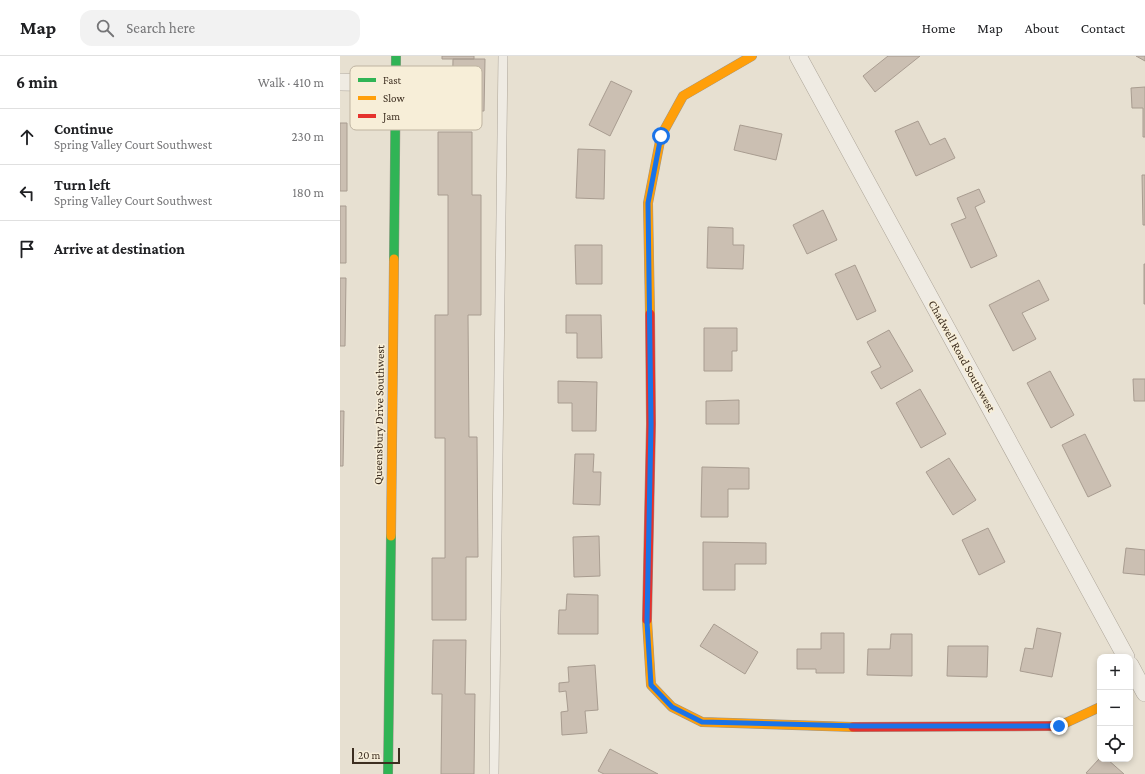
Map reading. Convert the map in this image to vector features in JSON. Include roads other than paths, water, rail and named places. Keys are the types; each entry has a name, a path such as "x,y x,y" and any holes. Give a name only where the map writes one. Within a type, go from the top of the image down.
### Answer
{"street":[{"path":"752,56 683,96 661,136 648,203 651,424 647,622 651,685 672,707 702,722 860,726 1059,726 1097,708"},
{"name":"Chadwell Road Southwest","path":"798,56 1124,654"},
{"path":"340,82 350,82"},
{"name":"Queensbury Drive Southwest","path":"388,774 395,130"},
{"path":"1133,672 1140,689"}],"lane":[{"path":"494,774 503,56"}]}
